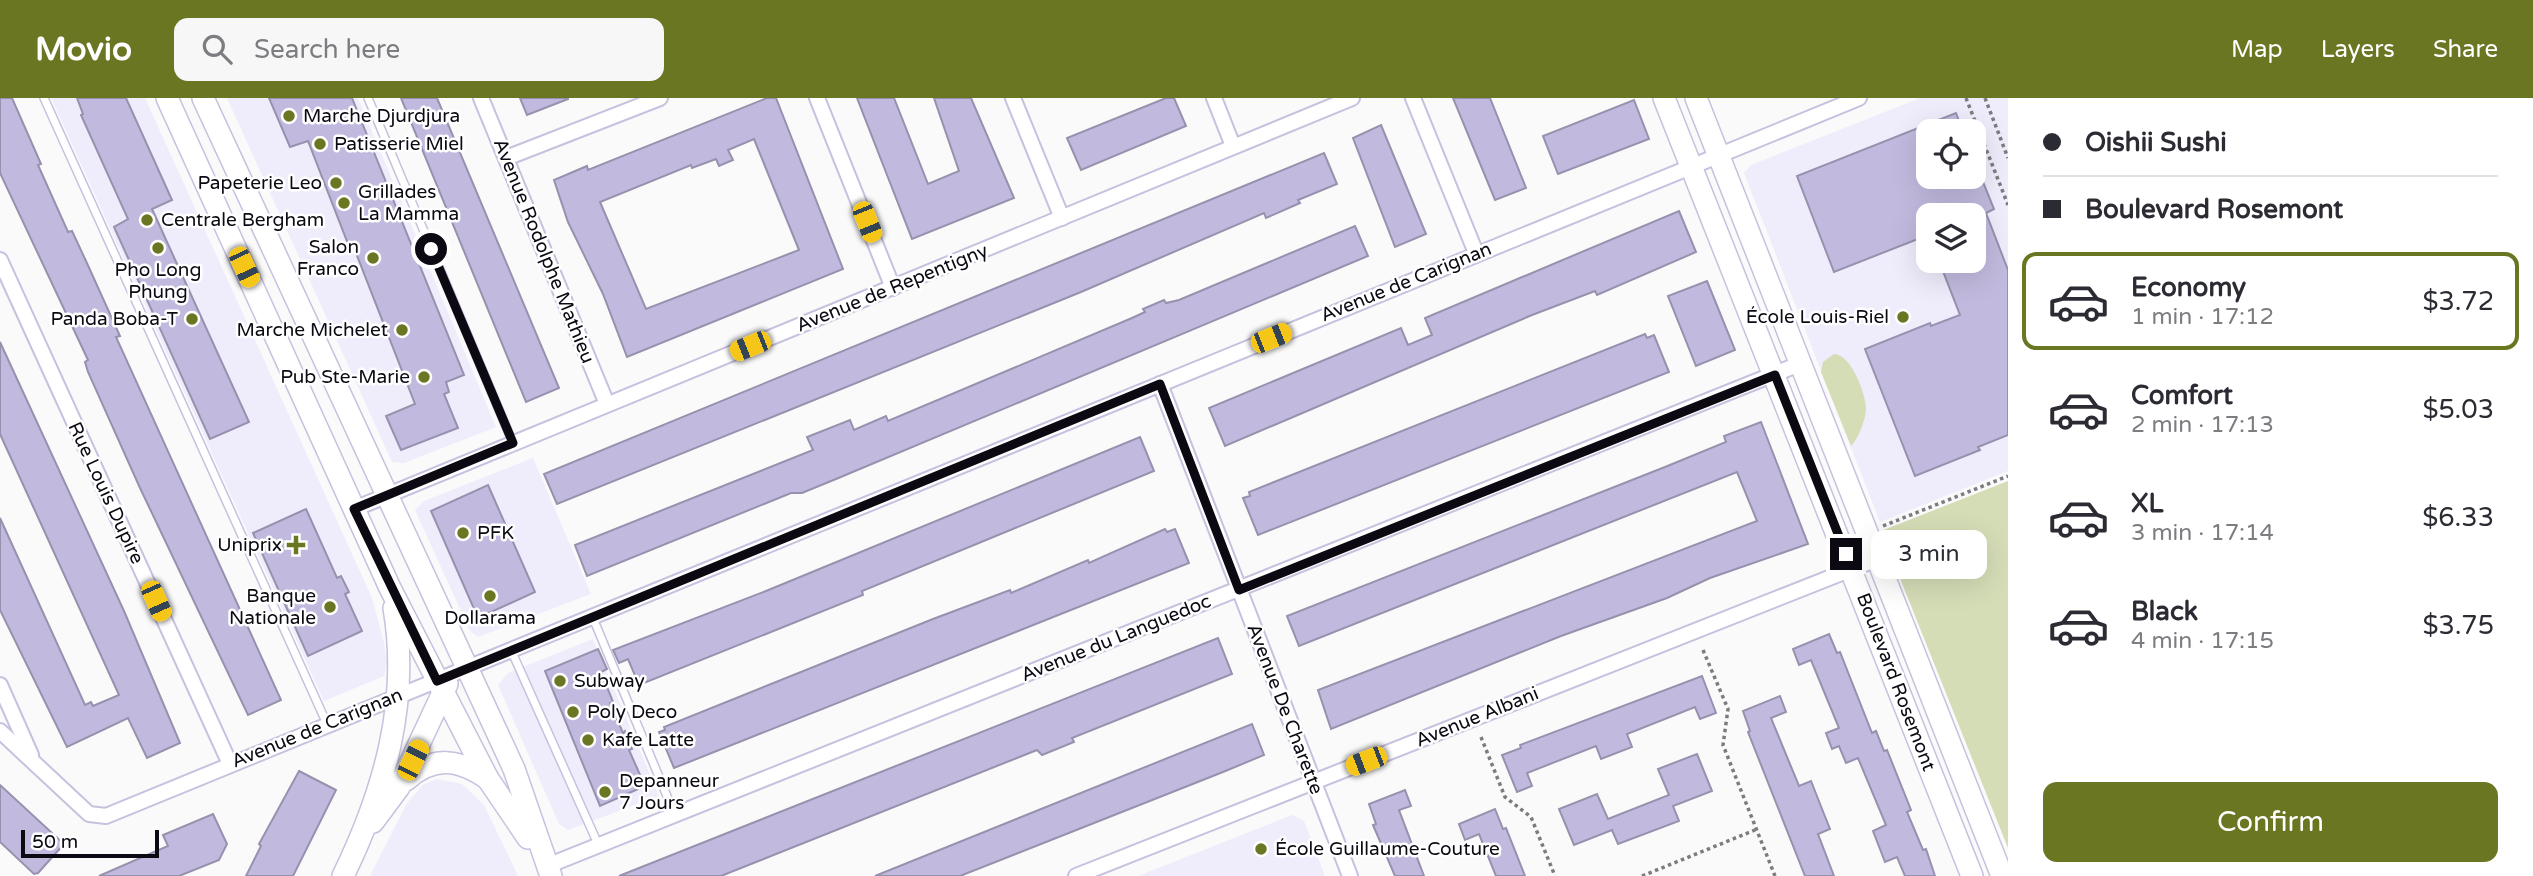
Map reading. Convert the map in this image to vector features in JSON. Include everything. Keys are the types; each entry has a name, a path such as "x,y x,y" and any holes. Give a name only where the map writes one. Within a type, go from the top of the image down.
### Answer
{"street":[{"path":"167,98 390,588 514,769 547,867"},
{"path":"204,98 385,496 488,779 547,867"},
{"name":"Avenue Rodolphe Mathieu","path":"481,98 607,404"},
{"path":"506,158 660,98"},
{"path":"817,98 893,288"},
{"path":"1013,98 1062,218"},
{"path":"1214,98 1233,146"},
{"name":"Avenue de Repentigny","path":"354,509 1352,98"},
{"path":"1413,98 1476,253"},
{"name":"Boulevard Rosemont","path":"1664,98 1972,876"},
{"name":"Boulevard Rosemont","path":"1696,98 2002,876"},
{"name":"Avenue de Carignan","path":"34,763 82,808 97,817 116,813 327,724 593,618 1476,253 1860,98"},
{"path":"209,192 240,178"},
{"name":"Rue Louis Dupire","path":"0,260 230,764"},
{"name":"Avenue du Languedoc","path":"547,867 674,813 1239,590 1802,363"},
{"path":"295,380 326,366"},
{"name":"Avenue De Charette","path":"1160,384 1350,876"},
{"name":"Avenue Albani","path":"1076,876 1877,559"},
{"path":"342,876 361,838 390,748 399,695 399,638 390,588"},
{"path":"361,838 399,786 451,675"},
{"path":"0,685 34,763"},
{"path":"0,731 34,763"},
{"path":"399,786 426,765 448,760 471,767 488,779"}],"lane":[{"path":"44,98 327,724"},
{"path":"368,98 513,443"},
{"path":"593,618 674,813"},
{"path":"511,650 598,844"}],"path":[{"path":"1966,98 2008,205"},
{"path":"1985,98 2008,158"},
{"path":"1879,527 2008,476"},
{"path":"1703,650 1728,709 1723,745 1775,876"},
{"path":"1481,737 1505,797 1531,817 1555,876"},
{"path":"1642,876 1755,830"}],"shaded area":[{"path":"51,98 145,98 372,598 384,643 387,663 384,676 324,701"},
{"path":"227,98 358,98 496,427 404,463 392,462"},
{"name":"École Louis-Riel","path":"1920,98 2008,98 2008,471 1880,522 1744,173 1751,165"},
{"path":"533,458 591,594 478,637 470,631 415,510 424,501"},
{"path":"593,639 659,796 568,830 559,824 498,685 508,673"},
{"path":"437,779 462,784 484,805 518,876 370,876 407,803 424,784"},
{"name":"École Guillaume-Couture","path":"1292,815 1304,821 1325,876 1138,876"}],"green space":[{"path":"1834,354 1846,360 1852,368 1865,403 1863,424 1851,446 1821,372 1823,362"},
{"path":"2008,481 2008,848 1881,531"}],"building":[{"path":"0,98 12,98 41,164 38,165 68,232 72,231 86,261 120,336 116,337 281,700 248,715 140,488 88,372 85,362 88,360 0,173"},
{"path":"77,98 126,98 172,200 152,209 249,422 210,439 114,227 128,219 81,115 83,114"},
{"path":"269,98 352,98 464,375 446,382 449,392 444,394 458,428 401,450 386,416 415,404 354,248 350,249 308,141 290,147"},
{"path":"401,98 437,98 559,388 526,402"},
{"path":"520,98 568,98 568,99 527,115"},
{"path":"767,98 776,98 843,269 627,357 603,294 568,222 554,180 587,166 588,170","holes":["754,139 799,250 646,309 600,202 691,165 692,168 716,159 719,166 733,160 728,150"]},
{"path":"857,98 894,98 928,184 959,171 934,98 971,98 1014,198 912,239"},
{"path":"1166,98 1174,98 1186,126 1081,170 1067,138"},
{"path":"1453,98 1490,98 1526,188 1495,200"},
{"path":"1634,100 1649,139 1558,174 1543,136"},
{"path":"1956,113 1958,119 1941,119"},
{"path":"1381,125 1426,234 1395,247 1353,138"},
{"path":"1916,129 1916,189 1986,189 1994,209 1986,213 1986,203 1916,203 1916,240 1834,272 1797,176"},
{"path":"1324,153 1337,184 1298,200 1300,203 1266,218 1264,213 1081,292 557,504 544,474"},
{"path":"1679,211 1696,252 1597,295 1595,291 1532,315 1225,446 1209,408 1401,328 1408,345 1432,335 1425,318"},
{"path":"1986,213 2008,270 2008,435 1978,447 1980,450 1915,476 1865,349 1930,323 1931,326 1960,315 1944,273 1986,273"},
{"path":"1355,226 1368,256 802,493 791,493 587,576 575,545 813,450 807,437 850,420 854,430 886,416 888,421 1132,318 1145,312 1143,309 1164,300 1166,303 1179,300"},
{"path":"1707,281 1735,350 1696,366 1668,296"},
{"path":"1645,334 1647,338 1654,335 1669,372 1258,535 1243,498 1250,496 1249,492"},
{"path":"0,342 124,611 180,743 147,758 128,718 67,747 0,610 0,518 85,705 91,702 93,706 119,695 0,434"},
{"path":"1761,422 1808,544 1710,578 1667,598 1561,636 1331,729 1318,690 1757,521 1737,472 1299,646 1287,616 1665,467 1726,442 1724,436"},
{"path":"1140,437 1154,471 862,591 863,595 639,685 628,659 619,663 613,650 766,591"},
{"path":"488,485 535,592 478,618 431,511"},
{"path":"306,509 337,578 341,576 349,592 345,594 362,631 308,656 253,533"},
{"path":"1165,529 1167,532 1175,529 1189,563 674,768 659,732 665,730 664,727 933,619 1010,590 1011,593 1088,560 1089,563"},
{"path":"1829,634 1837,653 1840,652 1872,733 1876,731 1884,751 1887,750 1911,810 1907,812 1923,850 1926,849 1935,876 1905,876 1897,857 1885,862 1873,831 1886,825 1858,758 1846,763 1839,746 1832,749 1826,733 1839,728 1811,660 1799,665 1793,649"},
{"path":"1218,638 1232,674 1072,738 1074,742 1042,755 1037,750 721,876 619,876"},
{"path":"598,649 607,669 601,672 613,702 610,703 623,733 625,731 632,749 629,750 645,786 600,806 545,671"},
{"path":"1702,676 1716,713 1700,719 1695,707 1627,734 1632,747 1601,759 1596,746 1527,773 1532,786 1517,792 1502,755 1521,748 1520,745"},
{"path":"1780,696 1786,712 1771,718 1799,786 1811,781 1830,829 1818,834 1834,876 1805,876 1748,732 1750,731 1743,711"},
{"path":"1252,724 1264,755 1223,772 960,876 875,876"},
{"path":"1697,754 1712,791 1673,806 1679,821 1618,844 1612,830 1574,845 1559,809 1597,794 1608,819 1669,795 1658,769"},
{"path":"299,771 336,790 293,876 246,876 261,846 259,844"},
{"path":"0,785 64,844 38,873 34,874 0,842"},
{"path":"1405,790 1411,806 1399,810 1424,876 1395,876 1373,825 1376,824 1369,804"},
{"path":"1495,809 1503,829 1506,828 1525,876 1496,876 1479,834 1465,840 1459,824"},
{"path":"213,814 227,844 219,860 179,876 99,876 168,846 163,835"}],"place":[{"name":"Marche Djurdjura","path":"289,116"},
{"name":"Patisserie Miel","path":"320,144"},
{"name":"Papeterie Leo","path":"336,183"},
{"name":"Grillades La Mamma","path":"344,203"},
{"name":"Centrale Bergham","path":"147,220"},
{"name":"Pho Long Phung","path":"158,248"},
{"name":"Salon Franco","path":"373,258"},
{"name":"École Louis-Riel","path":"1903,317"},
{"name":"Panda Boba-T","path":"192,319"},
{"name":"Marche Michelet","path":"402,330"},
{"name":"Pub Ste-Marie","path":"424,377"},
{"name":"PFK","path":"463,533"},
{"name":"Uniprix","path":"296,545"},
{"name":"Dollarama","path":"490,596"},
{"name":"Banque Nationale","path":"330,607"},
{"name":"Subway","path":"560,681"},
{"name":"Poly Deco","path":"573,712"},
{"name":"Kafe Latte","path":"588,740"},
{"name":"Depanneur 7 Jours","path":"605,792"},
{"name":"École Guillaume-Couture","path":"1261,849"}],"route":[{"path":"431,249 513,443 354,509 437,681 1160,384 1239,590 1775,375 1846,554"}]}
